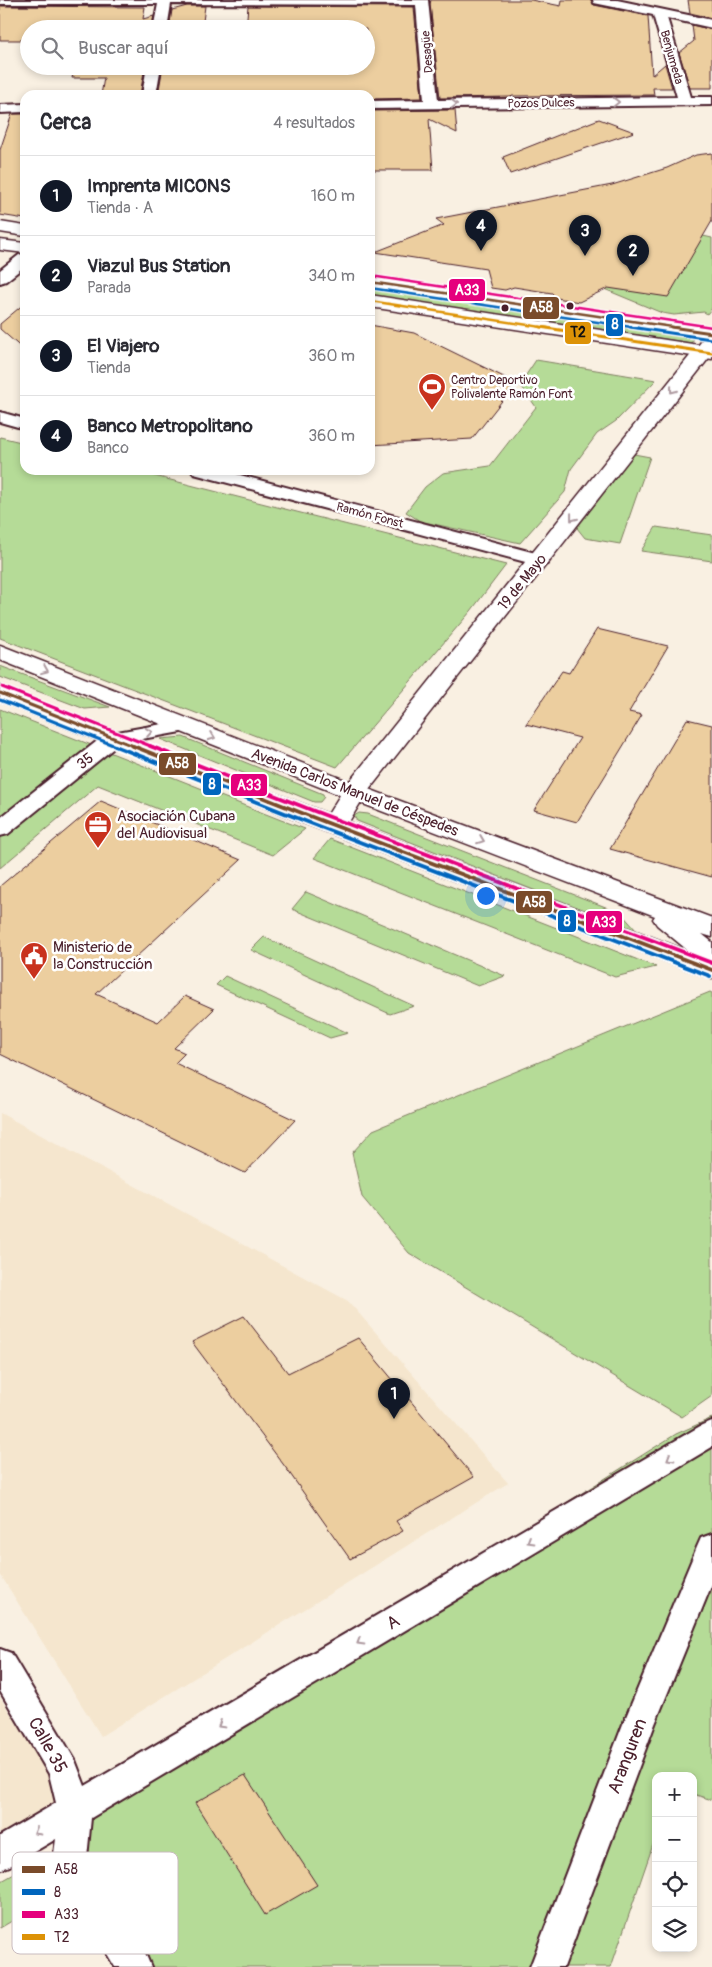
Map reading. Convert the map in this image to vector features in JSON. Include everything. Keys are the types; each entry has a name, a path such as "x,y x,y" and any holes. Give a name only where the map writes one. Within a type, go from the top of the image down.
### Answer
{"main road":[{"path":"0,227 20,230"},
{"path":"0,245 20,247"},
{"path":"375,283 710,345"},
{"path":"375,302 710,345"},
{"name":"19 de Mayo","path":"335,824 354,792 710,345"},
{"name":"Avenida Carlos Manuel de Céspedes","path":"0,652 354,792 712,928"},
{"path":"0,694 712,970"},
{"path":"648,904 712,956"}],"street":[{"path":"0,0 422,0"},
{"path":"162,20 165,0"},
{"name":"Desagüe","path":"422,0 431,104"},
{"path":"599,0 712,24"},
{"name":"Benjumeda","path":"659,12 685,101"},
{"path":"150,90 152,75"},
{"name":"Pozos Dulces","path":"375,105 712,101"},
{"path":"0,109 20,108"},
{"path":"0,278 20,262"},
{"path":"0,417 20,423"},
{"name":"Ramón Fonst","path":"219,475 540,560"},
{"name":"35","path":"0,829 113,738 185,726"},
{"name":"A","path":"0,1854 712,1433"},
{"name":"Aranguren","path":"547,1967 639,1724 712,1546"},
{"name":"Calle 35","path":"0,1663 64,1770 75,1811 71,1852"},
{"name":"Calle 35","path":"126,1954 134,1967"}],"shaded area":[{"path":"0,1113 348,1301 508,1483 101,1736 0,1574"},
{"path":"0,1698 75,1811 0,1854"}],"green space":[{"path":"703,236 712,238 712,308 707,314 704,312 674,315 662,313 597,286"},
{"path":"375,290 694,339 691,343 375,296"},
{"path":"536,360 656,380 616,421 597,434 571,469 565,492 520,543 420,521 406,512 425,487 443,473 490,466 536,407 520,384"},
{"path":"0,437 20,442 20,475 151,475 506,565 471,611 337,767 0,638"},
{"path":"634,454 650,457 620,544 585,538 577,528"},
{"path":"656,527 712,535 712,561 641,551"},
{"path":"0,666 110,707 85,709 0,677"},
{"path":"0,709 305,829 273,855 98,785 0,868"},
{"path":"183,737 323,794 324,797 320,802 314,802 160,739"},
{"path":"359,813 368,814 621,913 636,930 357,821 354,816"},
{"path":"330,839 656,967 615,977 314,858"},
{"path":"306,892 505,976 478,986 292,909"},
{"path":"264,937 414,1006 390,1014 251,950"},
{"path":"225,976 348,1033 330,1038 216,985"},
{"path":"710,992 712,993 712,1396 682,1417 409,1253 362,1197 352,1153 373,1130"},
{"path":"712,1418 712,1800 697,1795 697,1772 652,1772 652,1848 611,1967 134,1967 126,1954 178,1954 178,1852 71,1852 75,1811 676,1434"},
{"path":"12,1875 12,1921 0,1928 0,1882"}],"building":[{"path":"431,0 531,0 561,6 562,0 591,0 594,5 648,16 652,75 665,64 672,88 653,88 654,95 440,98"},
{"path":"688,0 712,0 712,18 690,13"},
{"path":"0,6 145,7 143,19 154,16 153,20 20,20 20,40 0,40"},
{"path":"187,6 205,6 203,20 170,20 172,10"},
{"path":"248,6 414,7 422,98 375,99 375,90 159,90 161,75 375,75 375,20 247,20"},
{"path":"692,25 712,30 712,88 690,88 679,53 694,41"},
{"path":"73,75 143,75 141,90 102,90 104,78 72,78"},
{"path":"455,110 457,133 429,119 433,170 375,170 375,111"},
{"path":"12,114 20,114 20,218 0,215 0,150"},
{"path":"599,119 634,132 510,174 503,157"},
{"path":"712,153 712,221 668,297 608,288 579,302 557,298 552,293 514,287 505,290 491,288 486,269 375,252 444,225 436,219 612,185 667,168 696,155"},
{"path":"20,307 20,347 0,329 0,324"},
{"name":"Centro Deportivo Polivalente Ramón Font","path":"375,326 414,333 516,383 472,439 375,445"},
{"path":"597,629 668,646 629,712 642,715 577,822 534,810 580,738 526,724 562,671 569,673"},
{"path":"687,719 712,725 712,877 610,849"},
{"name":"Ministerio de la Construcción","path":"101,801 241,860 96,994 158,1022 185,996 214,1009 174,1048 185,1053 175,1063 295,1120 245,1173 0,1054 0,886"},
{"path":"244,1316 288,1373 358,1338 474,1477 396,1521 403,1531 350,1559 286,1468 192,1342"},
{"path":"245,1775 317,1885 265,1915 195,1803"}],"transit line":[{"name":"A33","path":"375,277 712,327"},
{"name":"A58","path":"375,283 712,333"},
{"name":"8","path":"375,289 711,339"},
{"name":"T2","path":"375,302 712,353"},
{"name":"A33","path":"2,687 314,811 712,963"},
{"name":"A58","path":"0,693 312,817 712,970"},
{"name":"8","path":"0,700 310,823 710,976"}],"place":[{"name":"Banco Metropolitano","path":"481,251"},
{"name":"El Viajero","path":"585,256"},
{"name":"Viazul Bus Station","path":"633,276"},
{"name":"Centro Deportivo Polivalente Ramón Font","path":"432,411"},
{"name":"Asociación Cubana del Audiovisual","path":"98,849"},
{"name":"Ministerio de la Construcción","path":"34,980"},
{"name":"Imprenta MICONS","path":"394,1419"}]}
